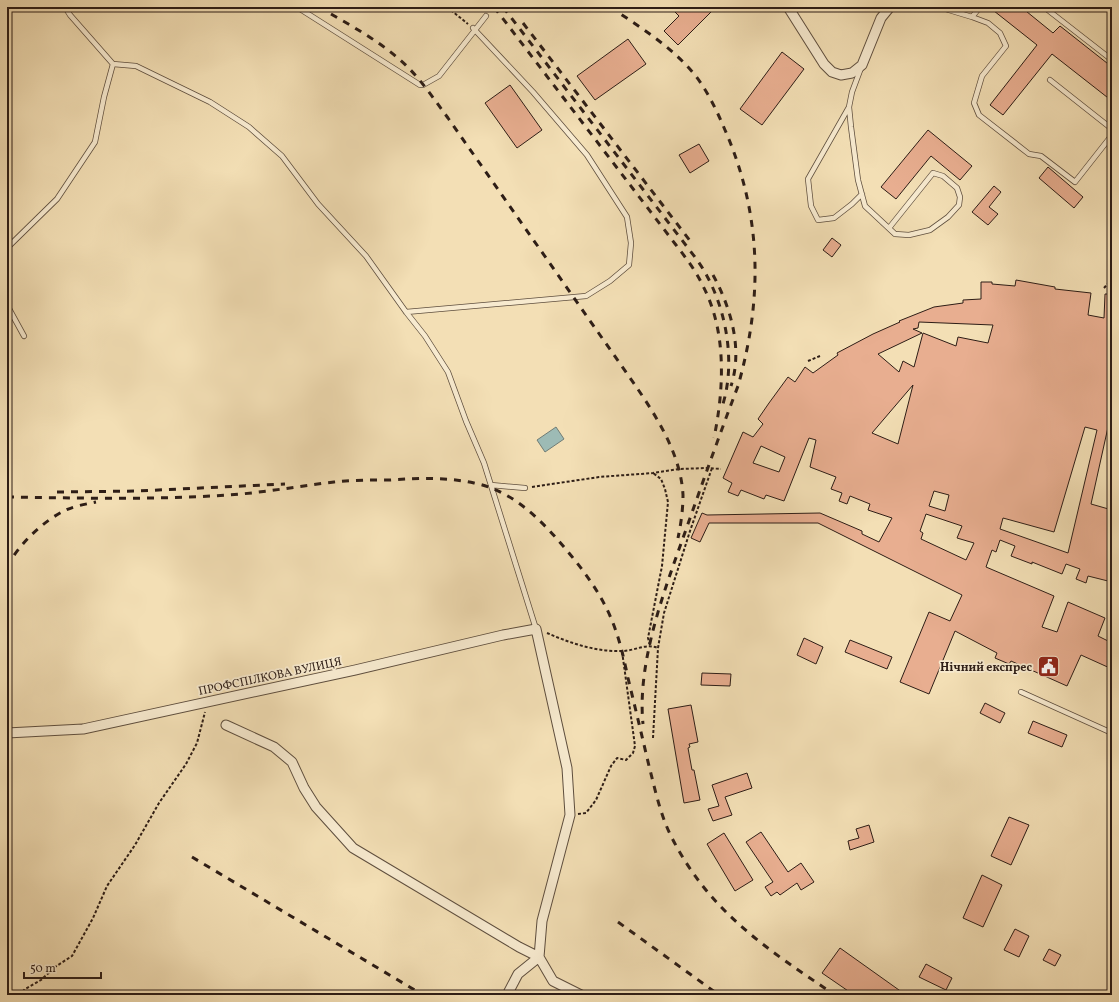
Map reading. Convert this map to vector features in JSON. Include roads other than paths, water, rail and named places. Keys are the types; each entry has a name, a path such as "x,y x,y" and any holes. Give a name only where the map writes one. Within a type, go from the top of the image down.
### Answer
{"street":[{"path":"788,7 824,64 832,72 841,75 852,73 862,65 881,18 890,7"},
{"path":"507,995 518,974 538,957 542,921 570,815 567,768 536,629"},
{"name":"ПРОФСПІЛКОВА ВУЛИЦЯ","path":"7,733 56,729 83,729 355,670 502,635 536,629"},
{"path":"226,725 274,747 292,762 304,788 316,807 353,848 538,957 552,981 581,995"}],"lane":[{"path":"65,7 70,15 113,64 136,66 210,102 249,127 282,156 318,204 366,256 425,336 448,372 466,421 484,463 536,629"},
{"path":"297,7 420,85 423,85 439,76 474,29 486,16"},
{"path":"939,7 972,17 988,24 1000,33 1006,46 982,76 974,103 979,115 1029,154 1041,156 1075,182 1112,135"},
{"path":"972,17 980,7"},
{"path":"1044,7 1112,60"},
{"path":"406,312 586,296 610,281 628,265 631,243 627,217 587,155 533,92 474,29"},
{"path":"7,248 57,199 95,142 104,97 113,64"},
{"path":"862,65 852,92 849,107 858,180 865,206 889,228 896,234 909,235 930,230 948,217 959,205 960,198 957,188 943,176 933,173 889,228"},
{"path":"1050,80 1112,129"},
{"path":"849,107 808,179 811,206 818,220 834,218 862,194"},
{"path":"7,305 24,336"},
{"path":"491,485 525,488"},
{"path":"1021,692 1112,733"}],"water":[{"path":"556,427 564,439 545,452 537,440"}],"railway":[{"path":"319,7 390,51 419,80 448,118 652,410 673,451 678,465 683,495 682,516 678,538"},
{"path":"494,7 683,255 700,280 711,304 720,341 720,400 714,438"},
{"path":"503,7 705,272 720,307 728,342 728,377 726,394 721,410"},
{"path":"610,7 633,22 676,55 700,81 722,123 737,162 746,193 752,225 755,257 755,289 752,321 746,353 738,386 675,560 653,630 644,678 642,701 643,724"},
{"path":"523,23 691,242"},
{"path":"713,275 725,301 733,329 736,358 731,386"},
{"path":"7,497 200,497 254,493 341,481 422,478 474,483 487,486 510,497 530,512 549,530 589,579 608,612 622,650 649,766 661,810 667,828 686,863 722,908 742,927 763,945 835,995"},
{"path":"57,492 138,491 285,484"},
{"path":"7,567 18,550 32,534 49,520 69,509 96,502"},
{"path":"192,857 423,995"},
{"path":"618,922 719,995"}],"place":[{"name":"Нічний експрес","path":"1048,667"}]}
